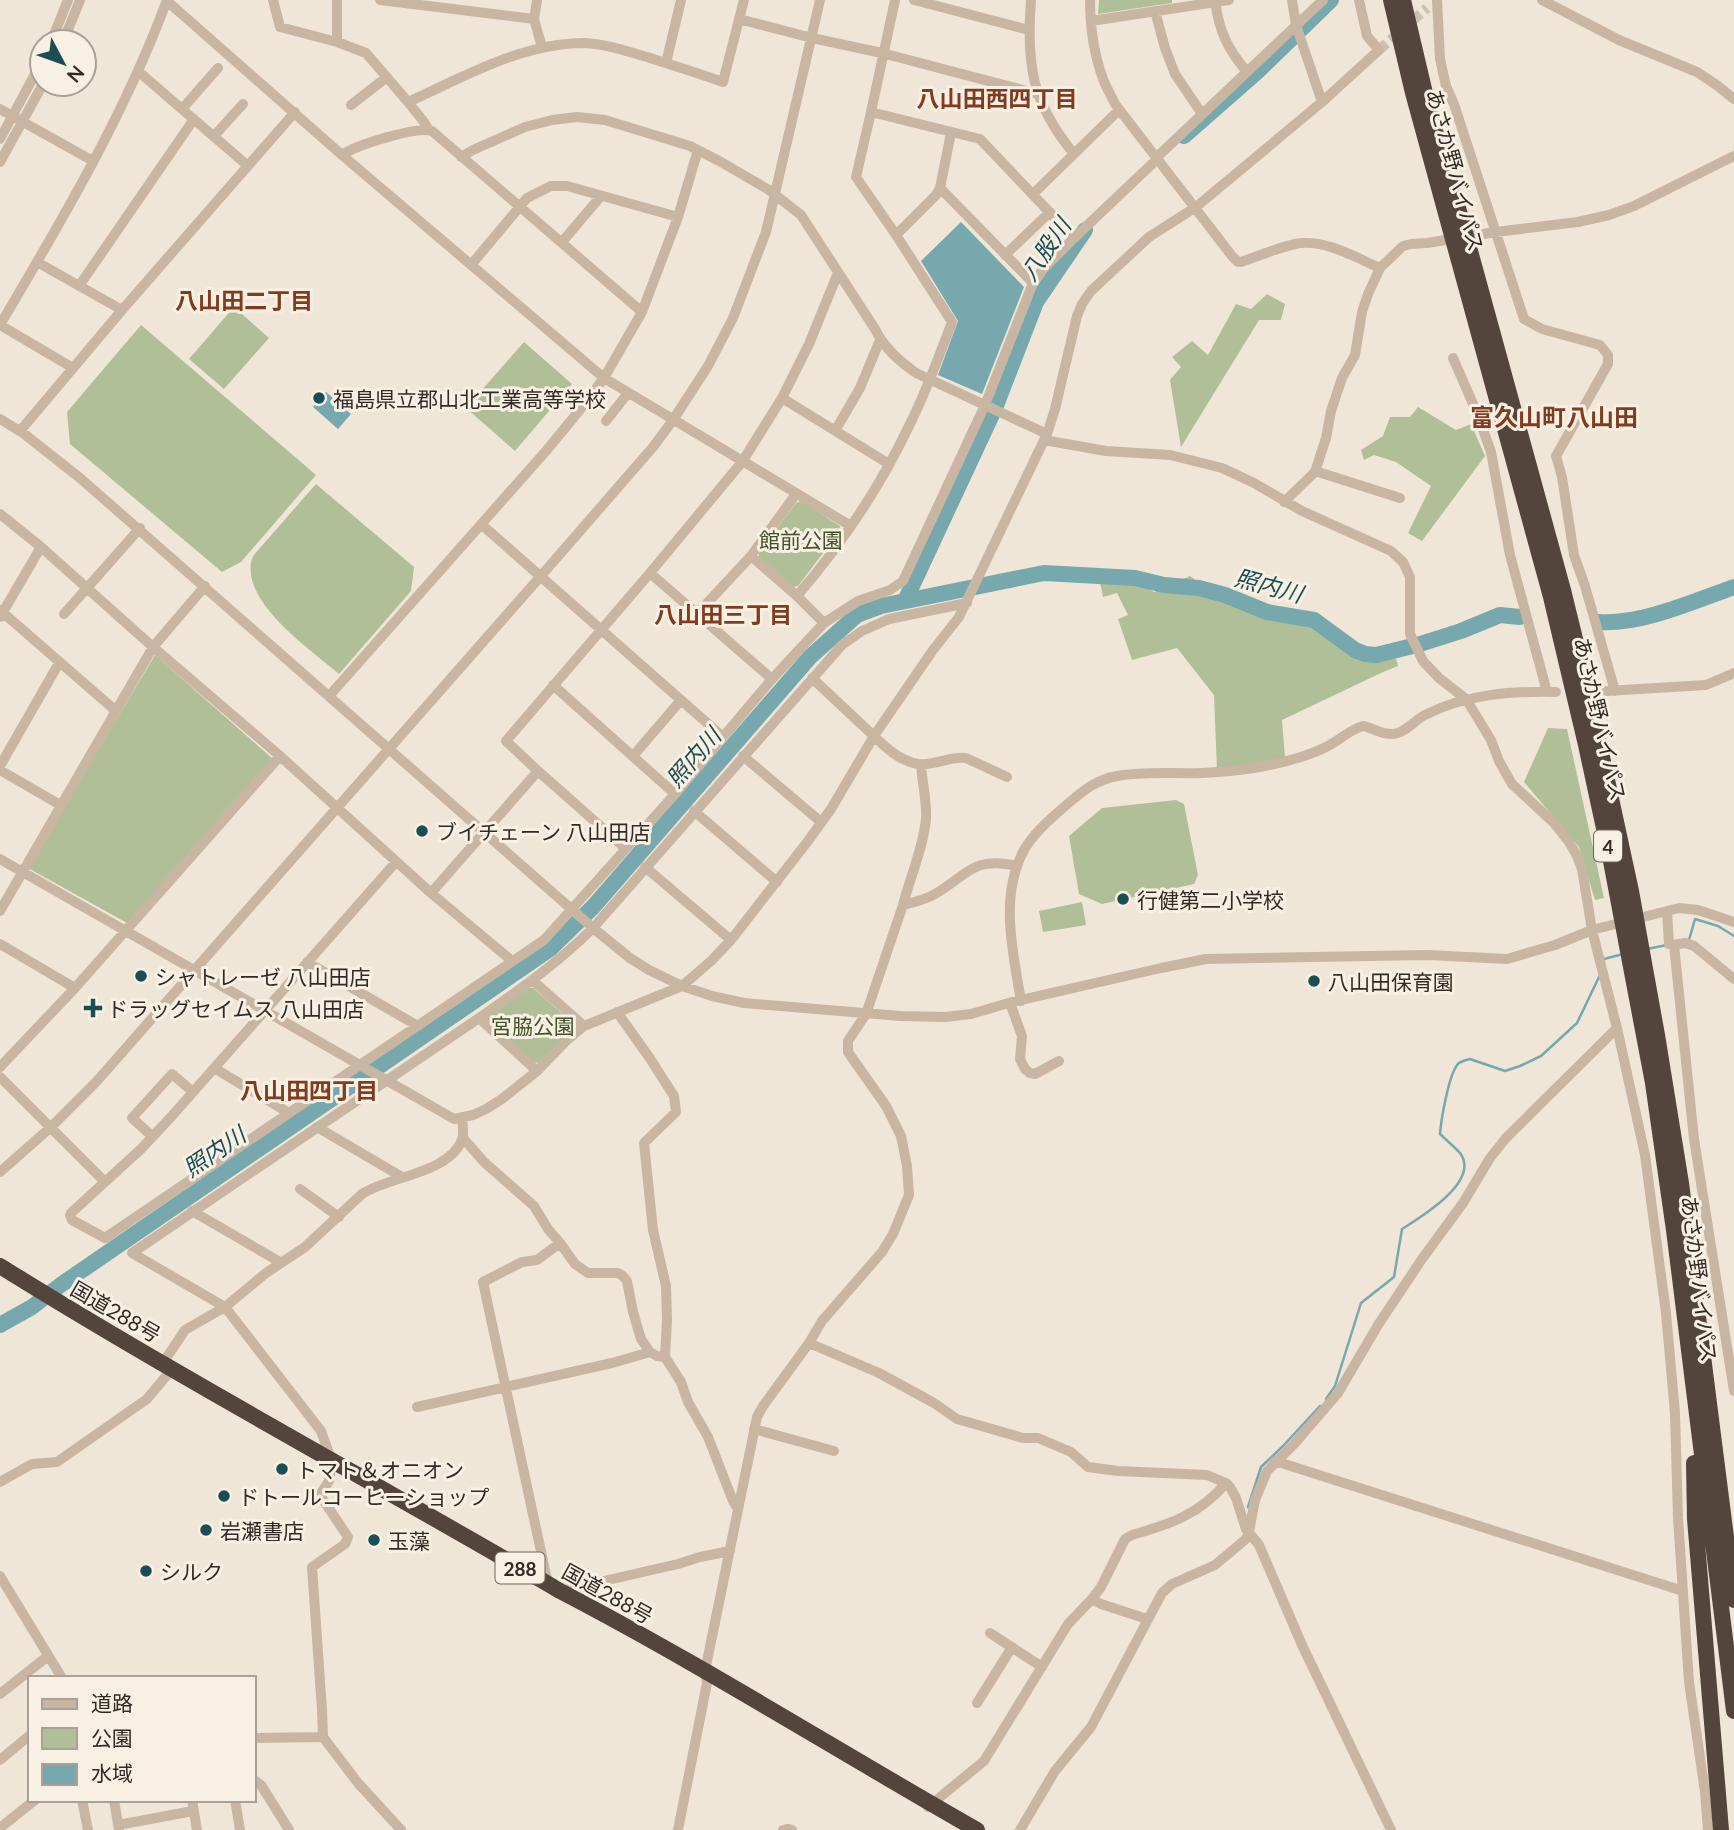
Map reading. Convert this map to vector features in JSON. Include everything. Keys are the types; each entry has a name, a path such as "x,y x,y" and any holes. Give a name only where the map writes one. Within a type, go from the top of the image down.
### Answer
{"highway":[{"name":"あさか野バイパス","path":"1391,0 1413,93 1551,597 1587,745 1626,932 1653,1083 1674,1230 1734,1711"},
{"name":"あさか野バイパス","path":"1403,0 1429,110 1563,590 1588,692 1640,937 1688,1231 1734,1600"},
{"name":"国道288号","path":"0,1266 37,1294"},
{"name":"国道288号","path":"0,1276 37,1294 543,1588 706,1677"},
{"path":"1694,1395 1695,1519 1721,1830"},
{"name":"国道288号","path":"331,1464 608,1616 706,1677 968,1830"},
{"path":"1717,1469 1734,1548"},
{"name":"国道288号","path":"930,1806 977,1830"}],"street":[{"path":"57,28 68,0"},
{"path":"68,28 80,0"},
{"path":"73,368 0,325 93,161 139,72 167,0 342,155 604,378 851,526"},
{"path":"273,0 280,27 337,42 366,53 428,129 642,312"},
{"path":"337,0 337,42"},
{"path":"380,0 534,19"},
{"path":"537,0 534,19 542,47"},
{"path":"666,63 681,2 668,0"},
{"path":"408,102 500,61 542,47 585,43 616,47 723,82 744,0"},
{"path":"0,1172 97,1081 540,577 653,447 673,420 708,366 733,318 766,232 820,0"},
{"path":"797,596 851,526 889,464 910,425 952,322 856,177 895,0"},
{"path":"914,0 1029,30"},
{"path":"1031,0 1031,69 1049,120 1074,154"},
{"path":"1090,0 1097,59 1102,77 1119,110 1154,161 1196,207 1232,256 1241,262 1303,243 1347,253 1380,268"},
{"path":"1091,21 1229,0"},
{"path":"1292,0 1296,25 1322,102"},
{"path":"396,862 193,1092 106,1182 69,1215 75,1222 105,1238 544,940 824,623 858,601 890,590 903,581 985,405 1033,283 1043,269 1323,0"},
{"path":"0,859 454,1119 494,1104 537,1071 584,1026 682,986 731,940 777,882 821,822 874,736 933,650 959,617 1046,437 1070,339 1082,304 1100,282 1149,237 1196,207 1380,50 1367,36 1359,0"},
{"path":"1542,0 1619,40 1697,72 1734,99"},
{"path":"1215,2 1220,30 1225,41 1247,72"},
{"path":"1433,3 1444,80 1524,319 1542,329 1600,345 1608,355 1608,364 1556,456 1562,477 1574,555 1585,586 1610,691 1706,685 1734,673"},
{"path":"1155,11 1175,74 1202,114"},
{"path":"739,19 1038,94"},
{"path":"182,109 219,68"},
{"path":"139,72 248,166"},
{"path":"351,105 387,77"},
{"path":"0,162 28,95"},
{"path":"0,139 33,98"},
{"path":"214,136 243,104"},
{"path":"0,110 93,161"},
{"path":"1033,194 1119,110"},
{"path":"871,112 979,139 1074,238"},
{"path":"20,431 295,113"},
{"path":"461,157 525,127 577,117 605,120 698,150 776,194 801,215 880,340 916,373 1046,437 1106,451 1170,455 1215,466 1238,475 1284,502 1382,546 1403,562 1410,577 1410,635 1416,650 1432,671 1466,699 1491,740 1512,784 1553,822 1569,842 1582,869 1592,930 1645,1155 1666,1313 1675,1413 1678,1518 1689,1682 1708,1830"},
{"path":"79,286 194,119"},
{"path":"342,155 393,135 428,129"},
{"path":"895,235 940,188 951,133"},
{"path":"330,695 554,442 604,378 642,312 678,217 698,150"},
{"path":"1284,502 1315,471 1342,378 1355,355 1362,312 1368,294 1380,268 1403,246 1578,222 1609,215 1634,206 1734,156"},
{"path":"471,265 527,198 551,186 567,186 678,217"},
{"path":"940,188 1033,283"},
{"path":"562,242 601,196"},
{"path":"1005,255 1050,212"},
{"path":"37,262 122,310"},
{"path":"625,848 506,741 742,462 782,398 809,345 838,273"},
{"path":"835,431 860,388 880,340"},
{"path":"1059,1061 1035,1074 1025,1069 1020,1059 1022,1036 1015,1002 1009,901 1017,866 1025,849 1039,830 1091,784 1116,776 1147,772 1204,773 1259,767 1325,748 1363,726 1381,733 1399,733 1425,714 1466,699 1484,695 1551,692 1510,555 1491,452 1452,358"},
{"path":"606,421 628,393"},
{"path":"782,398 889,464"},
{"path":"0,419 60,460 140,528 630,958 682,986 712,996 744,1003 866,1014 958,1016 1206,959 1429,956 1507,959 1555,945 1592,930 1679,908 1734,922"},
{"path":"1315,471 1400,498"},
{"path":"697,614 751,556 796,494"},
{"path":"0,514 41,547 280,756 431,893 512,961"},
{"path":"481,524 723,737"},
{"path":"64,614 140,528"},
{"path":"41,547 1,614 116,711"},
{"path":"751,556 824,623"},
{"path":"650,573 772,679"},
{"path":"0,911 153,647 205,586"},
{"path":"401,1830 361,1787 323,1737 312,1567 345,1544 348,1537 320,1495 329,1481 331,1464 321,1431 225,1307 132,1253 479,1018 570,950 593,928 842,645 876,624 904,615 967,603"},
{"path":"59,663 0,768 62,806"},
{"path":"812,678 896,755 921,764 937,764 960,757 966,758 1007,776"},
{"path":"553,685 675,794"},
{"path":"632,756 681,700"},
{"path":"0,1067 75,988 280,756"},
{"path":"743,756 821,822"},
{"path":"678,1830 738,1508 759,1411 822,1321 882,1252 893,1234 909,1195 901,1136 886,1106 848,1052 848,1041 866,1014 920,847 926,822 921,764"},
{"path":"431,893 538,771"},
{"path":"694,811 777,882"},
{"path":"903,905 934,895 969,869 1003,863 1017,866"},
{"path":"645,867 731,940"},
{"path":"1667,911 1670,944 1685,943 1694,946 1734,979"},
{"path":"0,944 75,988"},
{"path":"1674,945 1693,1139 1734,1391"},
{"path":"307,962 418,1026"},
{"path":"532,980 584,1026"},
{"path":"617,1012 674,1096 676,1112 644,1143 653,1230 666,1286 665,1357 681,1382 688,1402 708,1437 738,1508"},
{"path":"479,1018 537,1071"},
{"path":"1020,1830 1055,1772 1091,1727 1165,1589 1215,1564 1246,1539 1255,1500 1267,1471 1338,1393 1378,1325 1463,1203 1490,1158 1506,1138 1617,1028"},
{"path":"214,1068 289,1112"},
{"path":"152,1136 132,1118 172,1074 193,1092"},
{"path":"0,1077 106,1182"},
{"path":"462,1118 463,1138 484,1163 534,1206 548,1230 575,1264 584,1272 618,1273 625,1278 641,1339 650,1352 665,1357"},
{"path":"317,1127 402,1177"},
{"path":"0,1482 32,1464 57,1462 147,1398 184,1330 225,1307 280,1262 305,1247 364,1192 438,1164 453,1152 463,1138"},
{"path":"300,1189 339,1217"},
{"path":"192,1211 280,1262"},
{"path":"560,1243 537,1260 522,1262 483,1282 554,1587 678,1564 700,1556 730,1551"},
{"path":"808,1343 879,1373 957,1419 1023,1438 1038,1438 1071,1452 1088,1466 1118,1471 1207,1475 1226,1483 1245,1525 1259,1545 1305,1652 1391,1830"},
{"path":"417,1407 650,1352"},
{"path":"754,1429 834,1451"},
{"path":"1275,1461 1683,1591"},
{"path":"930,1806 981,1764 1068,1624 1105,1581 1128,1536 1180,1519 1203,1504 1226,1483"},
{"path":"0,1576 61,1676"},
{"path":"1092,1599 1147,1619"},
{"path":"990,1633 1042,1667"},
{"path":"977,1703 1012,1647"},
{"path":"0,1694 48,1656"},
{"path":"0,1759 28,1737"},
{"path":"256,1738 323,1737"},
{"path":"256,1781 261,1785 289,1830"},
{"path":"0,1828 32,1802"},
{"path":"82,1802 86,1829"},
{"path":"114,1802 119,1828 151,1825 192,1806 197,1830"},
{"path":"235,1802 240,1830"},
{"path":"783,1830 792,1830"}],"green space":[{"path":"1099,0 1172,0 1172,3 1098,14"},
{"path":"1267,294 1285,304 1281,320 1259,320 1181,447 1170,380 1181,367 1172,357 1192,341 1208,355 1236,304 1251,309"},
{"path":"234,307 269,338 224,389 189,359"},
{"path":"141,325 316,475 241,562 222,572 70,444 67,412"},
{"path":"524,342 572,384 515,451 466,408"},
{"path":"1418,407 1456,430 1471,424 1485,456 1422,541 1408,533 1431,486 1396,462 1374,455 1364,460 1361,450 1383,436 1390,417 1410,417"},
{"path":"316,484 414,567 411,591 339,674 295,637 265,606 255,589 251,572 253,556"},
{"name":"館前公園","path":"801,501 840,526 839,532 798,586 792,587 759,557 759,553 796,503"},
{"path":"1190,576 1218,596 1264,614 1270,621 1314,623 1363,650 1394,650 1398,666 1282,720 1285,758 1217,770 1214,695 1177,648 1132,660 1118,619 1128,615 1117,593 1103,597 1100,582 1133,580 1154,592"},
{"path":"155,655 272,758 127,923 28,868"},
{"path":"1548,728 1567,729 1604,898 1595,900 1579,847 1524,782"},
{"path":"1176,800 1184,804 1198,875 1194,884 1102,904 1079,894 1069,836 1102,808"},
{"path":"1082,902 1086,925 1043,932 1039,911"},
{"name":"宮脇公園","path":"529,988 533,988 575,1027 538,1063 533,1062 487,1021 487,1017"}],"water":[{"path":"961,222 1024,287 982,394 938,375 958,321 921,261"},
{"path":"326,392 351,414 338,429 313,407"}],"waterway":[{"name":"八股川","path":"1184,136 1258,71 1331,0"},
{"name":"八股川","path":"905,601 995,408 1036,302 1085,230"},
{"name":"照内川","path":"0,1325 32,1307 550,949 593,907 810,657 857,615 881,606 1044,573 1135,578 1164,585 1199,588 1267,612 1314,620 1355,650 1365,654 1376,655 1417,645 1500,615 1520,617"},
{"name":"照内川","path":"1599,622 1650,616 1734,587"},
{"path":"1688,940 1695,919 1718,926 1734,936"},
{"path":"1647,949 1667,945"},
{"path":"1604,960 1623,954"},
{"path":"1326,1399 1335,1386 1361,1303 1394,1277 1402,1229 1446,1197 1462,1175 1464,1164 1460,1153 1440,1134 1446,1097 1455,1068 1460,1062 1470,1059 1505,1071 1541,1056 1577,1023 1599,977"},
{"path":"1248,1507 1261,1467 1320,1406"}],"tunnel":[{"path":"1379,50 1427,8"}],"place":[{"name":"福島県立郡山北工業高等学校","path":"319,398"},
{"name":"ブイチェーン 八山田店","path":"422,831"},
{"name":"行健第二小学校","path":"1123,899"},
{"name":"シャトレーゼ 八山田店","path":"141,976"},
{"name":"八山田保育園","path":"1314,981"},
{"name":"ドラッグセイムス 八山田店","path":"93,1008"},
{"name":"トマト＆オニオン","path":"282,1469"},
{"name":"ドトールコーヒーショップ","path":"224,1496"},
{"name":"岩瀬書店","path":"206,1530"},
{"name":"玉藻","path":"374,1540"},
{"name":"シルク","path":"146,1571"}],"district":[{"name":"八山田西四丁目","path":"997,98"},
{"name":"八山田二丁目","path":"244,300"},
{"name":"富久山町八山田","path":"1554,416"},
{"name":"八山田三丁目","path":"723,614"},
{"name":"八山田四丁目","path":"309,1090"}]}
